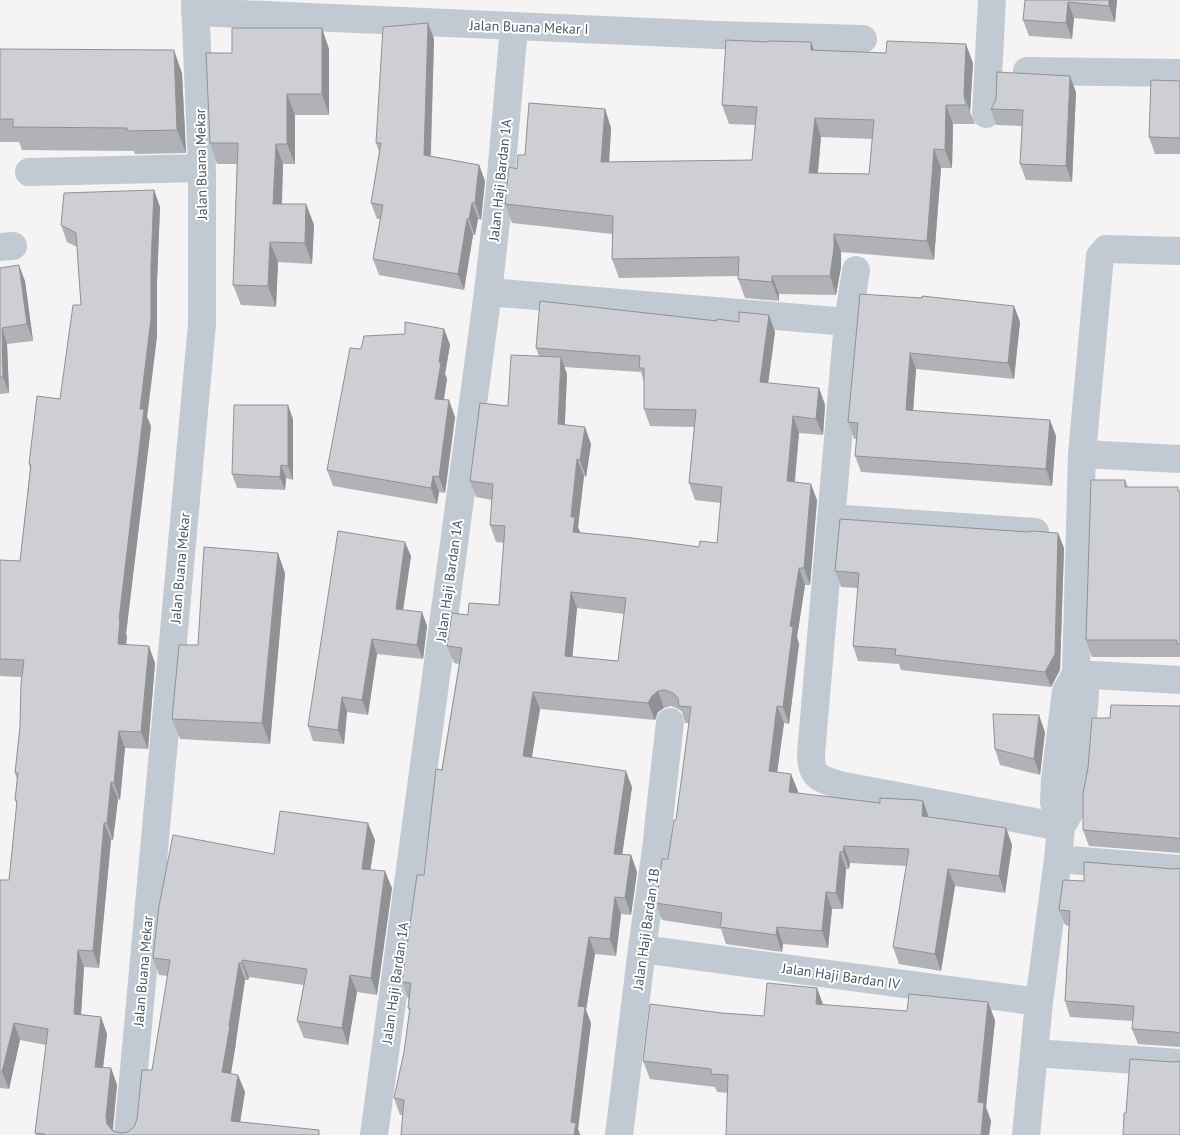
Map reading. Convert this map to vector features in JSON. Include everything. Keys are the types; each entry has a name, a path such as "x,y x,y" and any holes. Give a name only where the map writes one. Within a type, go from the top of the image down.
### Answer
{"street":[{"path":"986,114 992,0"},
{"name":"Jalan Buana Mekar I","path":"195,6 514,27 863,39"},
{"name":"Jalan Buana Mekar","path":"128,1135 202,324 202,168 195,6"},
{"name":"Jalan Haji Bardan 1A","path":"374,1135 488,292 500,187 514,27"},
{"path":"1027,72 1180,73"},
{"path":"29,172 202,168"},
{"path":"1026,1135 1039,1002 1061,827 1074,805 1078,782 1085,693 1076,674 1082,454 1100,256 1106,248 1180,252"},
{"path":"856,270 848,322 811,765 816,774 824,780 839,785 1061,827"},
{"path":"488,292 848,322"},
{"path":"1082,454 1180,459"},
{"path":"832,518 1035,532"},
{"path":"1076,674 1180,680"},
{"name":"Jalan Haji Bardan 1B","path":"620,1135 657,842 670,722"},
{"path":"1058,859 1180,869"},
{"name":"Jalan Haji Bardan IV","path":"642,949 1039,1002"},
{"path":"1034,1053 1180,1063"}],"building":[{"path":"1025,0 1109,0 1109,6 1068,2 1066,23 1023,20"},
{"path":"428,23 424,155 479,165 475,203 472,203 469,219 467,219 458,274 373,259 383,205 371,203 381,143 376,143 383,27"},
{"path":"232,28 322,28 322,94 287,94 287,144 276,144 273,204 306,204 305,243 270,242 268,286 233,285 238,143 210,143 206,53 232,53"},
{"path":"726,40 811,42 811,50 886,53 887,41 966,44 964,94 965,102 968,105 946,105 945,150 934,149 927,241 834,234 830,276 772,276 772,282 738,279 739,257 612,259 613,216 505,204 509,167 517,169 518,155 525,155 529,103 605,109 601,162 752,160 757,107 722,105","holes":["815,118 874,120 869,174 809,173"]},
{"path":"0,49 174,50 177,130 127,131 127,128 13,127 13,119 0,119"},
{"path":"997,72 1070,76 1066,166 1020,164 1023,110 991,109 996,99"},
{"path":"1151,80 1180,81 1180,138 1149,137"},
{"path":"154,190 151,319 140,409 144,409 119,619 118,644 149,646 141,732 119,731 114,783 111,782 107,823 104,823 93,951 78,950 74,1014 101,1017 95,1067 111,1068 107,1124 113,1131 120,1133 128,1132 134,1127 137,1119 142,1070 152,1070 170,960 153,958 159,906 173,835 274,854 280,811 368,823 362,869 385,871 371,978 350,975 342,1028 297,1021 307,969 242,960 242,963 239,963 229,1026 222,1072 238,1075 231,1121 319,1130 319,1135 44,1135 35,1133 48,1029 14,1023 2,1072 0,1072 0,880 9,880 17,801 15,800 18,773 15,773 24,660 0,659 0,560 20,561 37,396 60,399 73,305 81,305 76,233 61,225 64,193"},
{"path":"19,265 27,324 2,328 3,377 0,377 0,268"},
{"path":"860,294 922,298 922,296 1014,306 1008,363 910,353 906,410 1050,420 1046,469 855,456 858,423 848,422"},
{"path":"540,301 717,321 717,319 739,322 739,312 769,315 760,382 819,388 816,419 793,416 787,481 811,484 804,568 799,568 790,626 793,627 783,707 777,706 769,771 791,774 789,792 880,803 880,798 917,800 923,801 922,816 1006,828 999,876 948,869 935,954 893,947 909,849 844,846 843,852 840,852 836,893 826,892 822,931 777,927 776,935 720,927 722,913 656,903 662,859 668,859 674,820 676,820 691,707 679,706 678,698 673,693 665,690 658,691 648,703 533,692 523,756 626,771 614,854 631,855 625,898 615,897 610,939 589,937 578,1006 585,1007 571,1122 576,1123 574,1135 401,1135 404,1100 394,1098 404,1052 410,1008 408,1008 411,983 402,982 417,875 424,875 436,769 442,770 462,648 447,646 452,613 468,615 469,603 499,605 505,526 490,525 493,484 470,481 480,403 508,406 511,355 561,357 558,424 585,427 580,460 577,459 571,517 575,517 573,532 699,547 700,541 717,543 722,487 689,483 696,410 644,409 644,368 639,368 640,356 536,348","holes":["571,592 626,598 618,661 565,656"]},
{"path":"405,322 444,329 435,399 449,400 439,477 433,476 431,488 327,470 350,348 361,349 364,336 405,334"},
{"path":"234,405 288,405 288,466 281,465 280,477 232,474"},
{"path":"1091,480 1125,480 1125,487 1178,487 1178,491 1180,491 1180,644 1177,644 1177,640 1086,640"},
{"path":"840,519 1058,533 1055,654 1045,672 895,655 896,649 853,646 859,573 835,571"},
{"path":"338,531 405,542 396,609 422,612 417,645 372,639 362,700 342,697 338,730 308,726"},
{"path":"204,547 278,553 262,723 172,719 179,645 198,645"},
{"path":"1111,705 1180,706 1180,839 1083,830 1083,794 1088,768 1092,718 1110,718"},
{"path":"993,714 1039,715 1034,759 995,749"},
{"path":"1084,862 1180,868 1180,1033 1132,1029 1134,1006 1065,1001 1070,911 1059,910 1063,880 1084,881"},
{"path":"767,983 817,988 816,1004 907,1011 909,994 988,1002 978,1102 984,1103 981,1135 726,1135 728,1075 711,1074 711,1069 643,1061 650,1004 764,1016"},
{"path":"1130,1059 1180,1061 1180,1135 1123,1135"}]}
